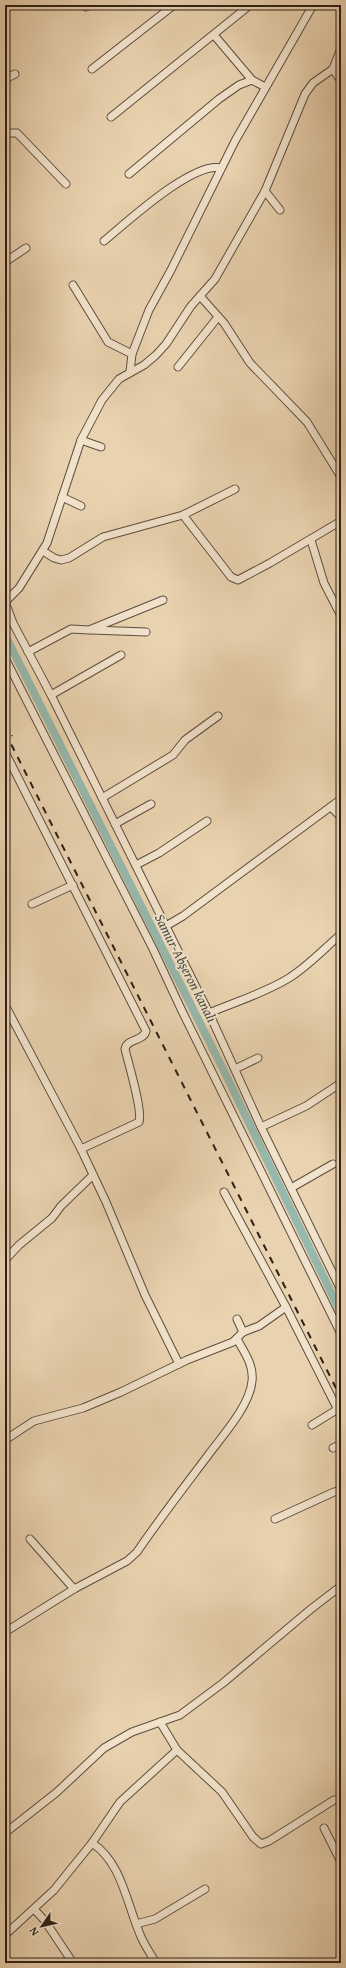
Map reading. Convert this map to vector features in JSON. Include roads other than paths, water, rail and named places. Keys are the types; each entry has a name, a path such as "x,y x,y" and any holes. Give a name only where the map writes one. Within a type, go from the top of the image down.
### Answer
{"street":[{"path":"92,69 174,5"},
{"path":"112,117 250,5"},
{"path":"130,372 132,354 149,310 171,270 221,168 313,5"},
{"path":"214,35 252,80 265,88"},
{"path":"341,48 339,59 332,69 313,83 305,94 265,191 215,279 200,296 156,355 144,365 130,372 113,384 96,410 81,440 50,536 43,551 19,588 5,602 28,652 51,695 209,1013 291,1188 338,1277 341,1290"},
{"path":"332,69 341,81"},
{"path":"5,79 15,74"},
{"path":"130,174 219,99 239,86 252,80"},
{"path":"5,133 17,133 66,184"},
{"path":"104,241 182,180 204,169 221,168"},
{"path":"265,191 280,210"},
{"path":"5,262 26,248"},
{"path":"73,285 108,342 132,354"},
{"path":"200,296 218,317 253,367 310,426 341,478"},
{"path":"178,367 218,317"},
{"path":"81,440 101,447"},
{"path":"43,551 54,558 61,560 69,558 113,533 183,515 235,489"},
{"path":"62,497 81,506"},
{"path":"183,515 234,579 243,578 311,540 341,521"},
{"path":"311,540 324,583 341,616"},
{"path":"89,630 163,600"},
{"path":"28,652 71,629 146,632"},
{"path":"51,695 121,655"},
{"path":"5,658 153,949 174,995 341,1334"},
{"path":"102,798 173,755 185,740 218,716"},
{"path":"5,752 146,1031 142,1037 128,1044 125,1049 138,1102 140,1116 139,1122 81,1149"},
{"path":"166,926 183,916 341,799"},
{"path":"115,824 150,804"},
{"path":"331,807 341,817"},
{"path":"136,865 159,853 207,821"},
{"path":"32,904 73,885"},
{"path":"209,1013 274,986 288,978 304,967 341,934"},
{"path":"5,1004 81,1149 145,1295 178,1364"},
{"path":"235,1069 258,1058"},
{"path":"261,1126 306,1106 341,1083"},
{"path":"291,1188 333,1164"},
{"path":"5,1260 19,1245 52,1218 61,1206 93,1175"},
{"path":"224,1192 286,1307 339,1413 312,1425"},
{"path":"5,1439 34,1421 83,1408 121,1392 178,1364 237,1339 244,1332 260,1326 286,1307"},
{"path":"238,1319 244,1332"},
{"path":"5,1632 132,1557 241,1409 251,1390 252,1380 249,1362 237,1339"},
{"path":"334,1448 341,1444"},
{"path":"275,1519 341,1490"},
{"path":"30,1539 74,1590"},
{"path":"5,1833 58,1792 104,1748 132,1732 180,1714 223,1683 341,1586"},
{"path":"160,1722 177,1750 222,1792 253,1837 261,1844 269,1841 334,1800"},
{"path":"5,1935 54,1890 92,1843 120,1802 177,1750"},
{"path":"324,1828 341,1862"},
{"path":"92,1843 104,1853 114,1868 141,1938 156,1963"},
{"path":"136,1924 155,1919 205,1889"},
{"path":"34,1909 45,1921 73,1963"}],"waterway":[{"name":"Samur-Abşeron kanalı","path":"5,635 223,1069 341,1313"}],"railway":[{"path":"5,723 12,736"},
{"path":"5,732 341,1398"}]}
